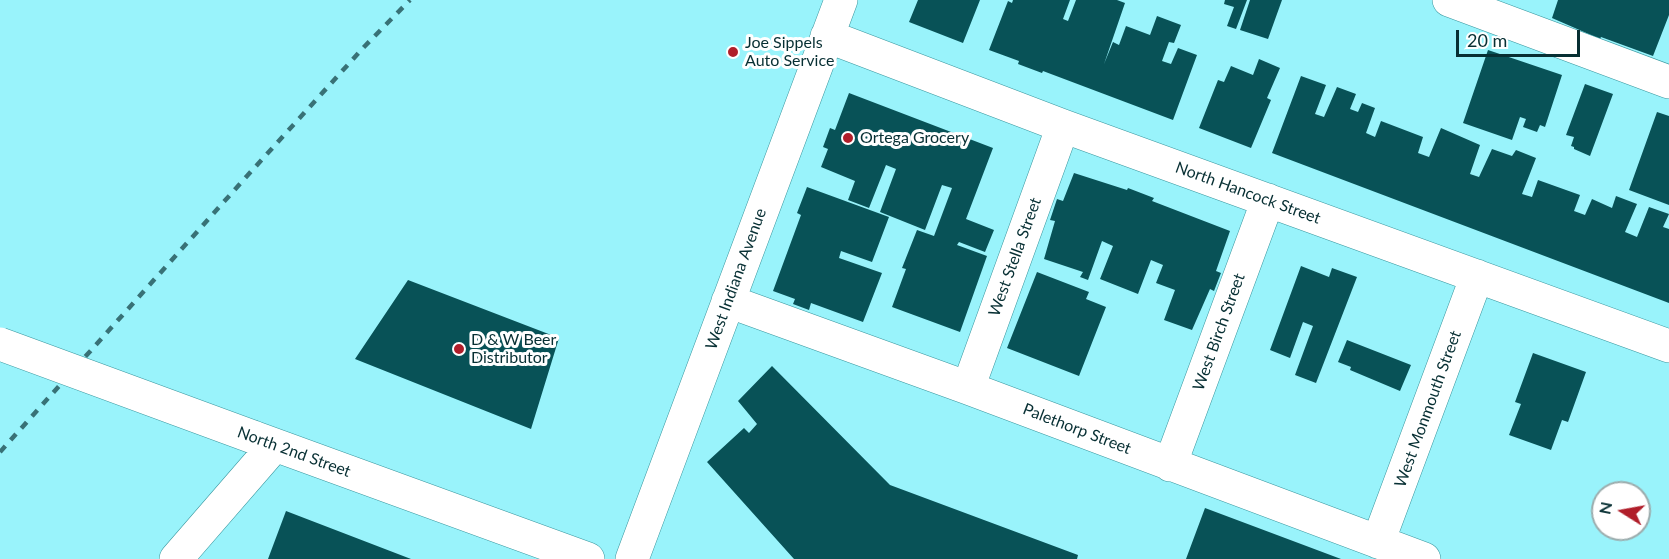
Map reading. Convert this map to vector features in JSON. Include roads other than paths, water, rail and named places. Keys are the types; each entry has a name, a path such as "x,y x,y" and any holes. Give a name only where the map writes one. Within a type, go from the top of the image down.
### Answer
{"street":[{"name":"West Indiana Avenue","path":"632,559 841,0"},
{"path":"1449,0 1669,82"},
{"name":"North Hancock Street","path":"827,36 1063,126 1669,346"},
{"name":"West Stella Street","path":"968,388 1063,126"},
{"name":"West Birch Street","path":"1170,465 1268,200"},
{"name":"West Monmouth Street","path":"1378,542 1478,276"},
{"name":"Palethorp Street","path":"728,301 968,388 1424,559"},
{"name":"North 2nd Street","path":"0,344 588,559"},
{"path":"176,559 263,441"}],"railway":[{"path":"0,452 364,47 410,0"}],"place":[{"name":"Joe Sippels Auto Service","path":"733,52"},
{"name":"Ortega Grocery","path":"848,138"},
{"name":"D & W Beer Distributor","path":"459,349"}]}
